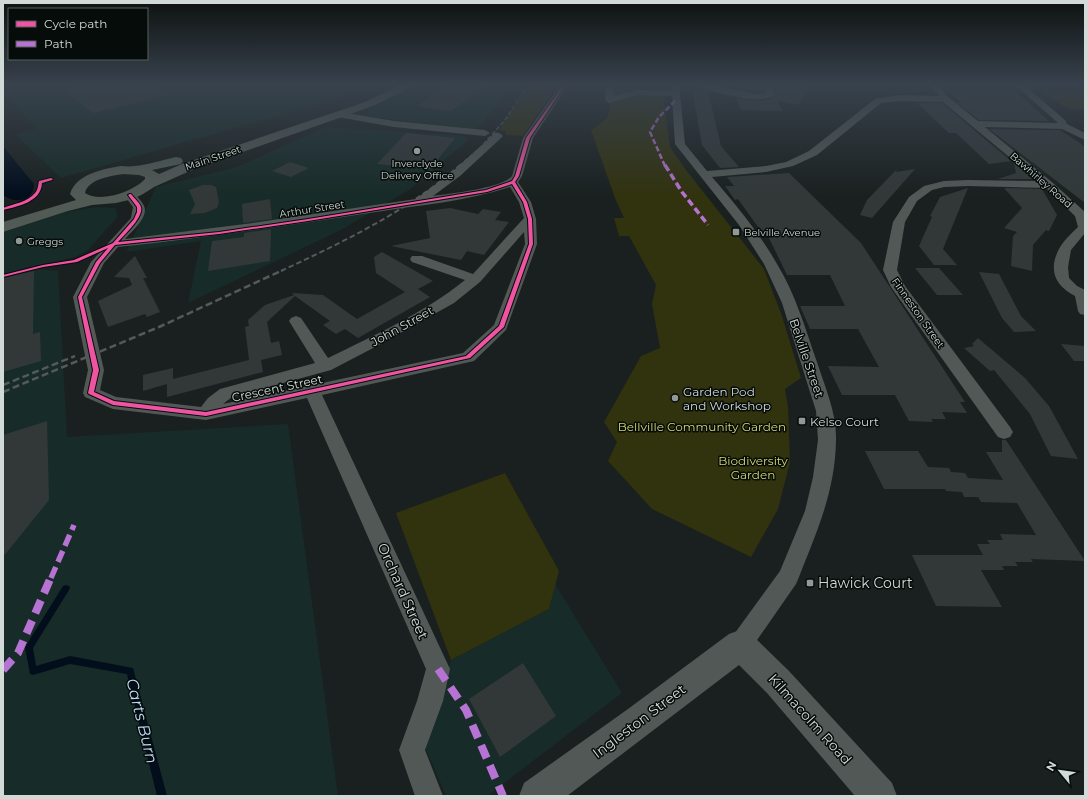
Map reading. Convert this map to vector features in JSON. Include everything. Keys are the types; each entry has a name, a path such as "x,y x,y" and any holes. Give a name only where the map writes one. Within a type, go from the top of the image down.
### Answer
{"highway":[{"name":"Main Street","path":"3,216 51,199 102,175 123,170 136,170 176,160 300,121"},
{"name":"Main Street","path":"3,227 92,200 112,200 130,195 144,189 151,183 187,167 322,121"},
{"path":"136,170 150,173 153,178 151,183"},
{"path":"81,186 77,191 77,194 82,198 92,200"}],"main road":[{"name":"Ingleston Street","path":"537,796 640,721 740,645"},
{"name":"Kilmacolm Road","path":"740,645 778,682 879,796"}],"street":[{"path":"378,121 485,133"},
{"path":"530,219 525,202 513,182 517,176 528,138 539,121"},
{"name":"Belville Street","path":"678,121 680,144 744,222 771,264 789,303 825,411 827,440 823,477 815,511 788,577 740,645"},
{"path":"704,174 766,169 789,164 813,153 853,121"},
{"name":"Bawhirley Road","path":"972,121 1049,185 1081,215 1084,227 1065,249 1061,267 1062,279 1072,289 1083,295 1085,311"},
{"path":"1061,121 1064,126"},
{"path":"975,124 1064,126 1072,129 1085,138"},
{"path":"419,202 456,174 498,136 496,135"},
{"name":"Arthur Street","path":"113,244 243,230 487,191 513,182"},
{"name":"Finneston Street","path":"1004,432 898,287 890,270 898,222 913,199 928,188 944,184 968,183 1049,185"},
{"path":"113,244 132,226 138,216 139,206 130,195"},
{"name":"John Street","path":"206,414 214,402 226,393 325,366 372,343 443,304 476,280 530,219"},
{"name":"Crescent Street","path":"113,244 98,262 80,297 96,370 91,393 113,403 206,414 468,357 501,327 531,244 530,219"},
{"path":"417,259 476,280"},
{"path":"296,321 325,366"},
{"name":"Orchard Street","path":"312,391 438,668 430,700 412,750 429,796"}],"shaded area":[{"path":"31,121 257,121 61,178 16,135 38,128"},
{"path":"410,121 483,121 476,129"},
{"path":"326,127 463,136 469,139 409,190 341,230 188,303 201,241 126,252 156,187 237,167"},
{"path":"95,207 115,208 118,216 88,250 75,257 27,268 58,271 67,437 288,424 338,796 3,796 3,232 63,213"},
{"path":"555,584 622,693 487,796 446,796 425,747 451,660 549,609"}],"green space":[{"path":"505,121 533,121 523,136 506,135 506,131 499,130"},
{"name":"Bellville Community Garden","path":"604,121 667,121 670,147 686,170 764,269 782,316 801,378 785,389 788,407 790,462 778,509 751,557 652,509 608,461 617,442 604,422 641,356 660,348 652,304 656,285 629,236 619,236 614,218 624,218 615,198 591,130"},
{"path":"505,473 559,571 549,609 451,660 396,513"}],"water":[{"path":"3,146 34,184 31,195 23,200 13,200 3,195"}],"building":[{"path":"698,121 715,121 721,146 739,167 720,168 702,145"},
{"path":"937,121 964,121 1011,161 989,164 956,133 949,133"},
{"path":"989,129 1060,130 1080,143 1085,147 1085,203"},
{"name":"Inverclyde Delivery Office","path":"406,133 455,138 430,169 377,164"},
{"path":"290,162 309,168 291,177 272,171"},
{"path":"1014,163 1034,179 998,179 1016,173"},
{"path":"897,169 896,172 915,169 872,218 860,215 867,200"},
{"path":"789,173 861,243 965,402 960,402 967,413 942,412 946,419 931,419 933,422 909,421 895,395 842,395 828,366 879,367 858,329 810,329 800,306 845,306 830,275 787,275 767,234 763,234 738,199 735,200 725,186 734,186 727,177"},
{"path":"203,185 211,185 216,187 219,202 217,208 205,213 190,214 195,204 189,190"},
{"path":"968,188 943,249 957,265 934,265 919,246 932,217 930,216 940,197"},
{"path":"1004,188 1042,189 1057,215 1049,231 1046,230 1033,245 1032,271 1011,266 1013,236 1017,232 1004,228 1022,208"},
{"path":"270,199 272,219 243,223 242,204"},
{"path":"450,208 478,214 483,209 501,212 495,220 509,222 484,255 467,251 461,260 391,246 430,238 426,211"},
{"path":"271,229 270,261 208,271 212,241 244,237 244,233"},
{"path":"382,252 433,281 418,289 430,297 358,338 345,329 336,334 323,325 330,321 295,296 267,322 271,343 279,341 282,355 261,360 263,372 167,397 167,384 143,391 143,375 173,368 173,379 249,360 245,327 249,326 248,320 265,305 294,295 292,293 323,295 357,319 405,292 376,273 374,257"},
{"path":"135,256 147,278 143,278 160,312 147,317 145,314 108,327 98,301 132,285 130,278 114,277"},
{"path":"915,268 939,268 963,295 937,295"},
{"path":"34,271 33,334 40,332 41,361 3,372 3,278"},
{"path":"979,272 999,274 1021,316 1036,331 1014,332 1002,318"},
{"path":"978,338 1025,378 1049,406 1078,459 1051,456 1030,414 994,370 990,371 964,348 974,346 972,344"},
{"path":"1061,344 1085,346 1085,361 1074,361"},
{"path":"47,421 49,500 3,557 3,435"},
{"path":"1002,440 1006,440 1085,561 1031,559 1033,562 1015,562 1018,566 1002,566 1004,570 981,570 1002,607 936,606 912,555 983,555 977,544 990,544 987,540 1003,540 1000,534 1036,535 1017,503 981,502 978,497 964,497 962,492 946,491 945,489 884,489 865,451 918,451 928,467 949,468 951,472 965,473 968,478 1003,480 986,452 1002,452"},
{"path":"523,663 556,716 500,757 469,699"}],"waterway":[{"name":"Carts Burn","path":"66,588 29,647 33,671 70,660 130,671 162,796"}],"railway":[{"path":"459,166 480,148 504,121"},
{"path":"281,271 328,249 397,211 440,182 460,165"},
{"path":"3,392 159,327 283,270"},
{"path":"3,385 75,356"}],"marked path":[{"path":"656,121 650,132 660,158 674,181 708,225"},
{"path":"3,670 18,653 74,525"},
{"path":"438,669 466,710 503,796"}],"cycle path":[{"path":"513,182 517,176 528,138 539,121"},
{"path":"3,209 33,198 40,188 40,182 51,179"},
{"path":"130,195 139,207 139,212 136,219 98,262 80,297 96,370 91,393 113,403 206,414 468,357 501,327 531,244 530,219 525,202 513,182"},
{"path":"3,276 43,266 75,261 113,244 219,233 308,220 487,191 513,182"}],"place":[{"name":"Inverclyde Delivery Office","path":"417,151"},
{"name":"Belville Avenue","path":"736,232"},
{"name":"Greggs","path":"19,241"},
{"name":"Garden Pod and Workshop","path":"675,398"},
{"name":"Kelso Court","path":"802,421"},
{"name":"Hawick Court","path":"810,583"}],"park label":[{"name":"Biodiversity Garden","path":"753,467"}]}
